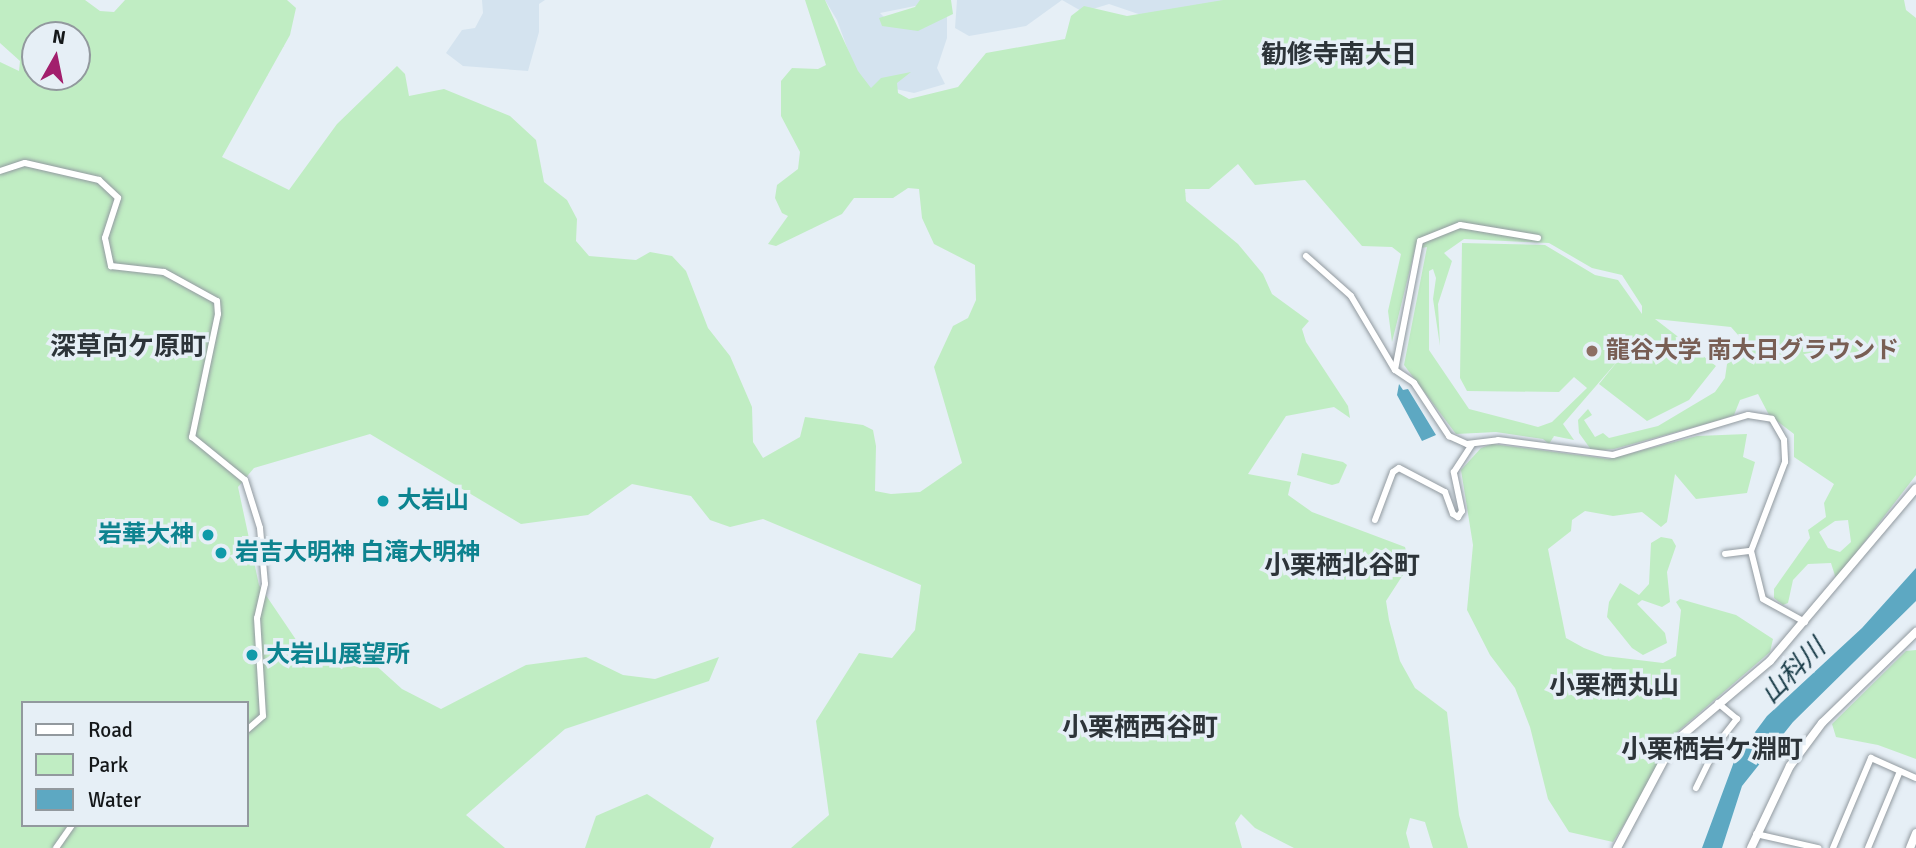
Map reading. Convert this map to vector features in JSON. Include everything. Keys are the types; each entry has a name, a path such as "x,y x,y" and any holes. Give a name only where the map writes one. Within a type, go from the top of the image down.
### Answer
{"street":[{"path":"0,171 25,163 99,180 118,198 105,238 111,266 164,272 217,301 218,314 192,436 245,480 260,528 265,584 257,618 263,716 248,729"},
{"path":"1395,370 1420,241 1460,225 1538,238"},
{"path":"1306,256 1351,296 1395,370 1414,383 1449,436 1472,444 1498,440 1613,455 1748,415 1772,419 1784,440 1785,462 1751,551 1763,599 1805,622"},
{"path":"1375,520 1393,472 1399,468 1445,492 1452,514 1458,517 1462,511 1454,472 1472,444"},
{"path":"1617,848 1673,743 1770,661 1916,488"},
{"path":"1725,554 1751,551"},
{"path":"1751,848 1790,766 1822,723 1914,638"},
{"path":"1696,788 1695,779 1737,719 1718,703"},
{"path":"1833,848 1871,758 1916,778"},
{"path":"1868,848 1900,771"},
{"path":"56,848 71,827"},
{"path":"1910,848 1916,833"},
{"path":"1756,834 1818,848"}],"shaded area":[{"path":"482,0 545,0 539,4 539,32 528,71 463,66 446,53 462,30 475,28 483,13"},
{"path":"825,0 924,0 920,5 880,13 890,23 947,8 947,38 937,68 945,84 914,93 882,86 869,90 860,83 837,20"},
{"path":"957,0 1062,0 1026,26 969,36 955,28"},
{"path":"1062,0 1249,0 1153,19 1109,4 1083,12"}],"green space":[{"path":"0,0 85,0 100,11 114,12 125,0 287,0 296,8 290,35 222,157 289,190 337,124 397,66 405,74 409,96 444,89 510,116 536,140 544,182 567,200 577,219 576,241 589,256 636,260 650,252 672,256 686,271 708,328 730,356 752,407 753,442 763,458 800,437 805,417 863,425 873,430 876,446 875,491 891,494 920,492 962,463 934,367 953,326 968,318 976,300 975,265 934,244 922,218 919,189 908,188 893,198 854,198 842,214 776,246 768,244 788,216 782,213 775,198 777,185 798,169 800,152 781,116 781,81 792,68 818,69 826,65 805,0 825,0 858,71 871,88 881,78 911,72 897,83 898,93 909,99 958,87 986,53 1065,39 1071,16 1084,6 1127,16 1223,0 1904,0 1906,10 1916,18 1916,475 1836,579 1831,563 1808,564 1793,580 1788,603 1783,605 1774,598 1774,589 1810,538 1808,530 1826,517 1824,503 1834,484 1794,457 1794,434 1769,415 1758,394 1740,400 1734,415 1614,449 1592,451 1579,433 1578,420 1588,409 1592,415 1584,420 1595,437 1603,433 1609,438 1658,426 1715,392 1725,378 1727,364 1746,344 1731,327 1655,319 1716,366 1689,400 1647,421 1599,384 1621,357 1563,424 1574,440 1554,436 1549,444 1543,439 1496,432 1456,434 1404,365 1427,247 1415,249 1392,342 1388,311 1401,254 1392,247 1362,246 1305,180 1255,185 1238,164 1209,189 1185,189 1186,201 1238,244 1263,274 1272,294 1309,321 1302,329 1306,342 1348,406 1350,418 1334,407 1286,416 1248,474 1291,482 1288,495 1312,512 1405,547 1410,564 1386,601 1389,620 1400,661 1415,688 1447,712 1459,815 1468,848 1433,848 1425,822 1410,818 1406,833 1410,848 1294,848 1255,828 1241,814 1235,823 1242,848 791,848 829,815 816,721 859,653 892,658 915,630 921,585 763,519 730,527 710,520 691,496 632,484 588,515 521,524 370,434 254,468 238,487 259,585 305,653 371,661 402,689 441,709 526,665 586,657 623,675 655,679 719,657 709,681 565,729 466,815 505,848 0,848 0,62 19,71 20,61 0,43","holes":["1464,239 1549,243 1592,268 1622,275 1642,306 1642,314 1618,280 1595,275 1545,245 1462,243 1460,378 1467,391 1559,392 1574,377 1587,388 1552,422 1538,427 1469,409 1429,350 1429,271 1433,269 1436,278 1433,299 1440,346 1438,304 1452,261 1444,253","1848,520 1851,542 1840,552 1828,548 1819,532 1835,521"]},
{"path":"920,0 951,0 953,14 918,31 882,26 879,18 915,7"},
{"path":"1747,434 1743,457 1755,462 1747,493 1696,499 1675,474 1667,522 1661,527 1642,512 1613,516 1585,511 1572,520 1571,531 1548,549 1566,638 1584,648 1605,656 1663,663 1676,656 1681,610 1676,602 1680,599 1736,615 1773,639 1770,652 1668,740 1644,793 1613,842 1569,832 1548,799 1530,727 1515,688 1490,655 1467,610 1473,545 1461,470 1481,448 1492,444 1609,459 1697,436"},
{"path":"1302,453 1347,465 1339,483 1332,485 1297,475"},
{"path":"1661,537 1672,539 1676,546 1667,572 1670,602 1662,607 1642,600 1637,604 1665,633 1667,643 1643,655 1632,648 1607,617 1609,602 1620,583 1639,595 1649,584 1651,543"},
{"path":"1916,650 1916,759 1878,745 1836,737 1832,724 1906,651"},
{"path":"647,794 714,838 710,848 585,848 596,816"}],"water":[{"path":"1399,384 1403,390 1408,389 1436,435 1422,441 1397,395"},
{"path":"1916,568 1916,601 1793,722 1742,786 1722,848 1702,848 1735,759 1767,716 1862,628"}],"place":[{"name":"龍谷大学 南大日グラウンド","path":"1592,351"},
{"name":"大岩山","path":"383,501"},
{"name":"岩華大神","path":"208,535"},
{"name":"岩吉大明神 白滝大明神","path":"221,553"},
{"name":"大岩山展望所","path":"252,655"}],"district":[{"name":"勧修寺南大日","path":"1339,56"},
{"name":"深草向ケ原町","path":"128,348"},
{"name":"小栗栖北谷町","path":"1342,567"},
{"name":"小栗栖丸山","path":"1614,687"},
{"name":"小栗栖西谷町","path":"1140,729"},
{"name":"小栗栖岩ケ淵町","path":"1712,751"}],"water label":[{"name":"山科川","path":"1794,672"}]}
